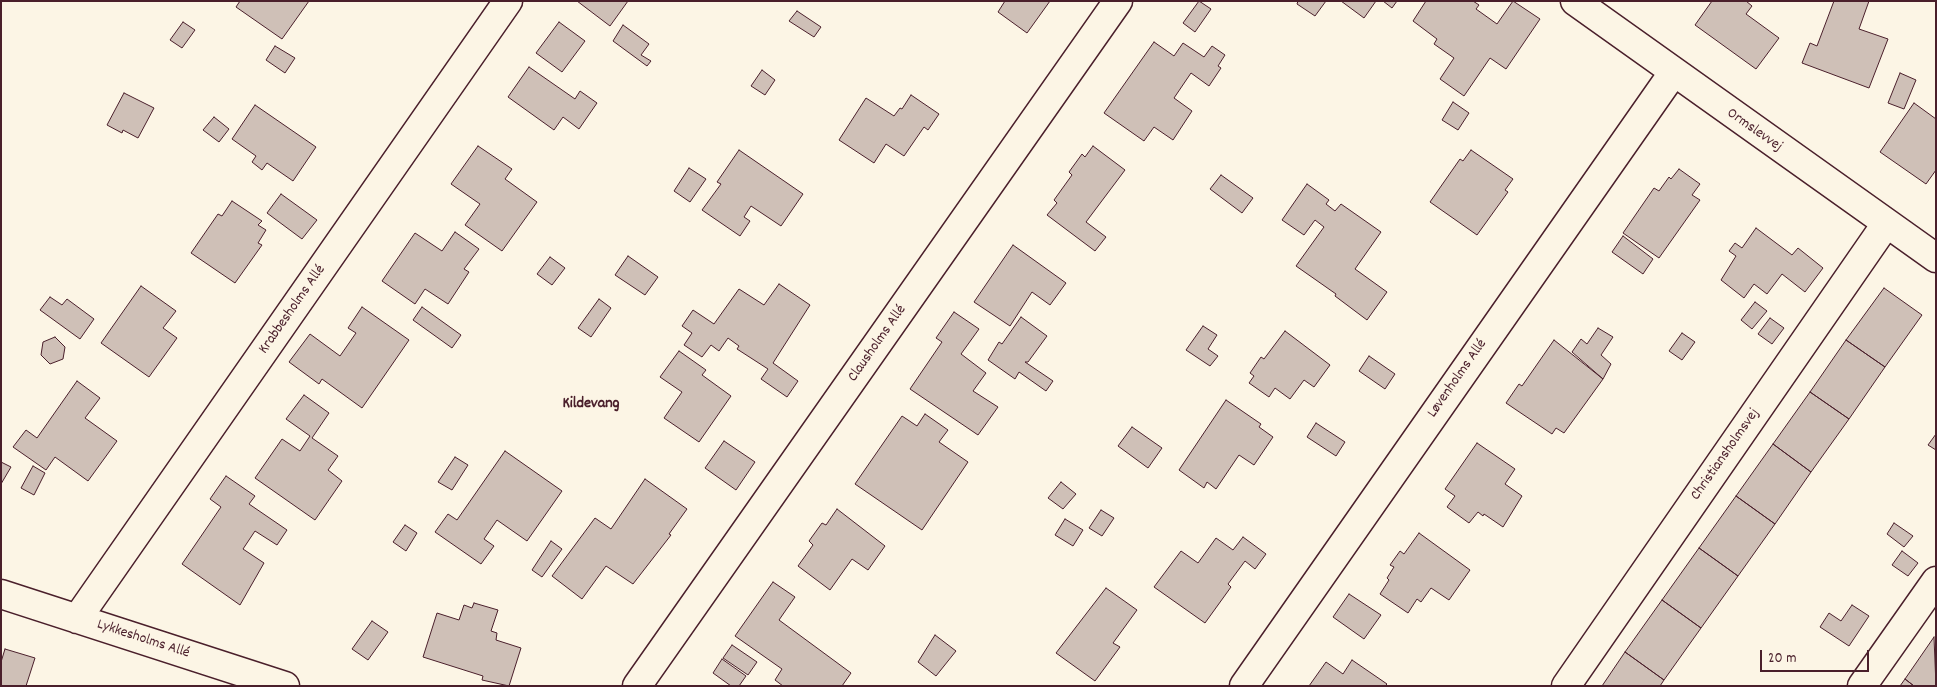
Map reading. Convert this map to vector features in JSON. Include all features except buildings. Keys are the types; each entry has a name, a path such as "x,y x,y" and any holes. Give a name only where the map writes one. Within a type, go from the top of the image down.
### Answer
{"street":[{"name":"Krabbesholms Allé","path":"78,619 508,1"},
{"name":"Clausholms Allé","path":"637,686 1118,1"},
{"name":"Ormslevvej","path":"1575,1 1673,73 1936,258"},
{"name":"Løvenholms Allé","path":"1244,686 1673,73"},
{"name":"Christiansholmsvej","path":"1566,686 1886,224"},
{"path":"1862,686 1936,581"},
{"name":"Lykkesholms Allé","path":"1,594 285,686"}],"district":[{"name":"Kildevang","path":"591,405"}]}
